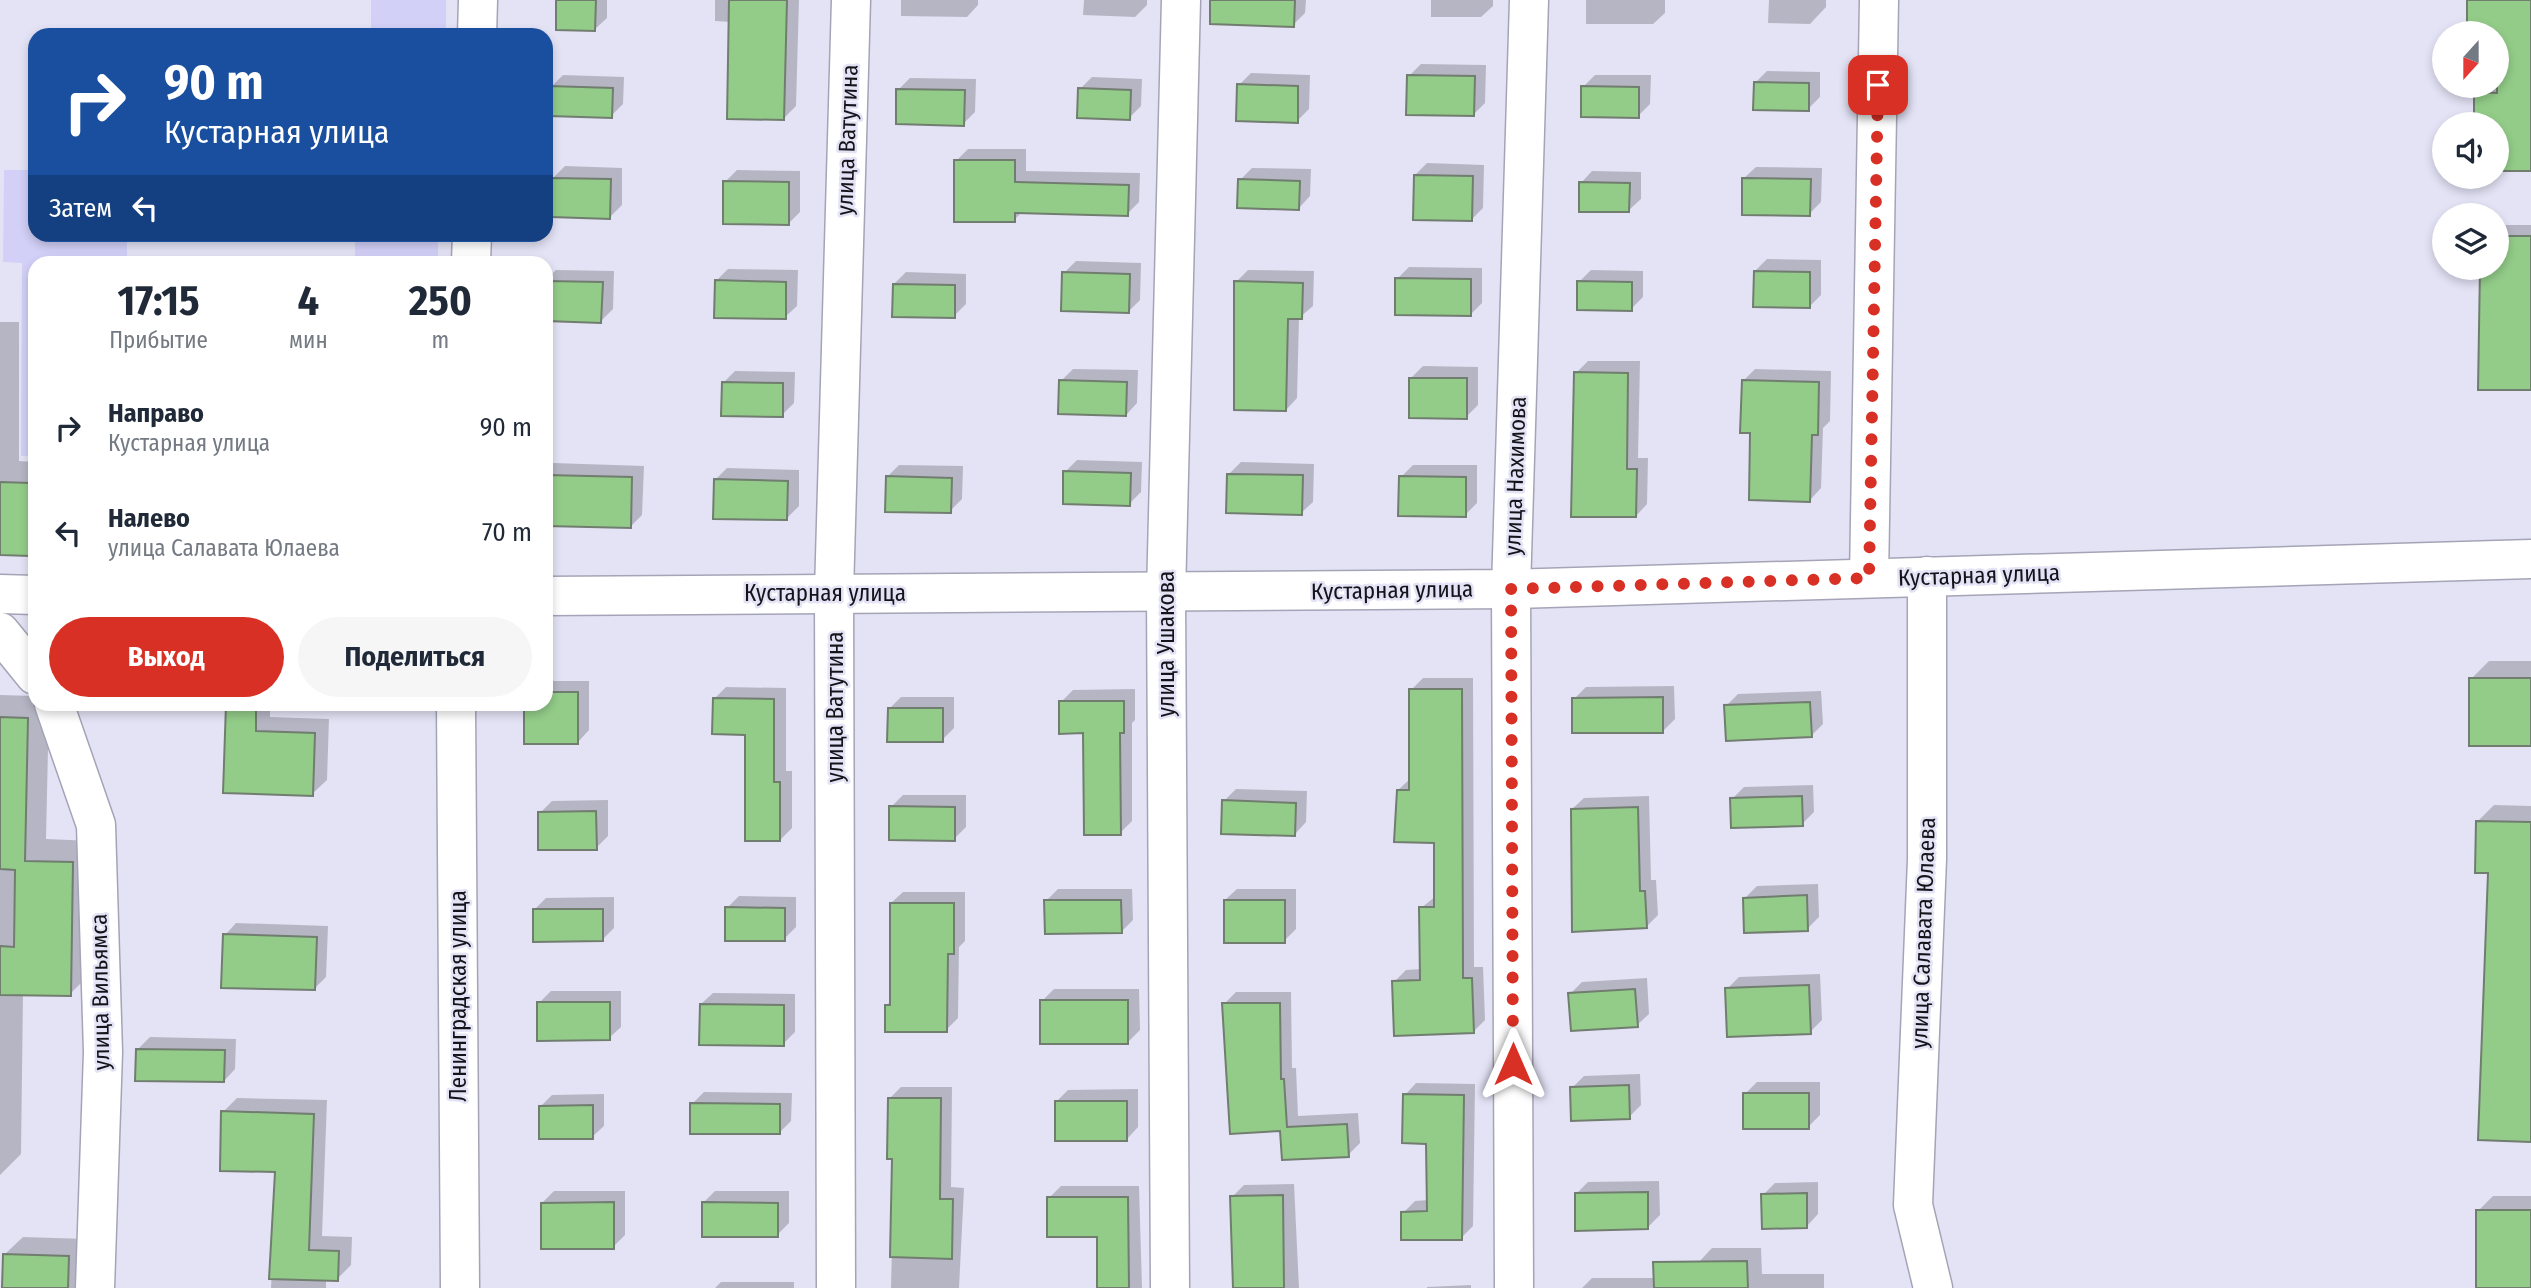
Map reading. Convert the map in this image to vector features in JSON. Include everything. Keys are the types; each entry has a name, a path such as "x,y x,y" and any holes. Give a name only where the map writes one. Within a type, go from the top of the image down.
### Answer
{"street":[{"path":"477,28 478,0"},
{"name":"улица Ватутина","path":"836,1288 834,592 851,0"},
{"name":"улица Ушакова","path":"1170,1288 1166,594 1181,0"},
{"name":"улица Нахимова","path":"1514,1288 1511,589 1529,0"},
{"path":"1869,578 1879,0"},
{"name":"Кустарная улица","path":"553,596 834,592 1166,594 1511,589 2531,559"},
{"name":"улица Салавата Юлаева","path":"1927,576 1927,859 1913,1205 1933,1288"},
{"path":"0,594 28,594"},
{"path":"0,632 28,666"},
{"name":"улица Вильямса","path":"56,711 96,825 103,1052 95,1288"},
{"name":"Ленинградская улица","path":"456,711 460,1288"}],"shaded area":[{"path":"371,0 446,0 446,28 371,28"},
{"path":"4,170 28,170 28,242 127,242 127,256 28,256 28,456 21,456 22,263 3,262"},
{"path":"355,242 438,242 438,256 355,256"}],"building":[{"path":"556,0 596,0 595,31 556,30"},
{"path":"729,0 787,0 784,120 727,119"},
{"path":"1210,0 1295,0 1294,27 1210,24"},
{"path":"2467,0 2531,0 2531,171 2509,171 2509,112 2474,112 2474,98 2510,98 2510,21 2467,21"},
{"path":"1407,75 1475,76 1474,116 1406,115"},
{"path":"1754,82 1809,83 1809,111 1753,110"},
{"path":"1237,84 1298,86 1298,123 1236,121"},
{"path":"553,86 613,88 612,118 553,116"},
{"path":"1581,86 1639,87 1639,118 1581,117"},
{"path":"1078,88 1131,90 1130,120 1077,118"},
{"path":"896,89 965,90 964,126 896,124"},
{"path":"954,160 1015,160 1015,182 1129,185 1128,216 1015,213 1015,222 954,222"},
{"path":"1414,175 1473,176 1472,221 1413,220"},
{"path":"553,178 611,179 610,219 553,217"},
{"path":"1742,178 1811,179 1810,216 1742,215"},
{"path":"1238,179 1300,181 1299,210 1237,208"},
{"path":"723,181 789,182 789,225 723,224"},
{"path":"1579,182 1630,183 1629,212 1579,212"},
{"path":"2509,236 2531,236 2531,390 2478,390 2480,280 2509,280"},
{"path":"1754,271 1810,272 1810,308 1753,307"},
{"path":"1062,272 1130,274 1129,313 1061,311"},
{"path":"1395,278 1471,279 1471,316 1395,315"},
{"path":"715,280 786,282 786,319 714,318"},
{"path":"553,281 603,282 601,323 553,321"},
{"path":"1234,281 1303,283 1302,319 1288,319 1286,411 1234,410"},
{"path":"1577,281 1632,282 1632,311 1577,310"},
{"path":"893,284 955,285 955,318 892,317"},
{"path":"1574,372 1628,373 1627,469 1637,469 1636,517 1571,517"},
{"path":"1409,378 1467,378 1467,419 1409,418"},
{"path":"1059,380 1127,382 1126,416 1058,414"},
{"path":"1742,380 1819,382 1818,435 1812,435 1810,502 1749,500 1750,433 1740,433"},
{"path":"722,382 783,383 783,417 721,416"},
{"path":"1063,471 1131,473 1130,506 1063,504"},
{"path":"1227,474 1303,475 1302,515 1226,513"},
{"path":"553,475 632,477 631,528 553,526"},
{"path":"886,476 952,478 951,513 885,512"},
{"path":"1399,476 1466,477 1466,517 1398,516"},
{"path":"714,479 788,481 787,520 713,519"},
{"path":"0,482 28,483 28,556 0,555"},
{"path":"2469,678 2531,678 2531,746 2469,746"},
{"path":"1409,689 1462,689 1463,978 1472,978 1474,1033 1394,1036 1392,981 1420,980 1419,907 1434,907 1434,843 1394,842 1397,790 1409,790"},
{"path":"553,692 578,692 578,744 524,744 524,711 553,711"},
{"path":"1663,697 1663,733 1572,733 1572,698"},
{"path":"713,698 774,699 774,782 780,782 780,841 745,841 745,735 712,734"},
{"path":"1059,701 1124,701 1124,733 1120,733 1121,835 1084,835 1083,733 1059,734"},
{"path":"1810,702 1812,737 1726,741 1724,705"},
{"path":"888,708 943,708 943,742 887,742"},
{"path":"226,711 256,711 256,731 315,733 313,796 223,793"},
{"path":"0,717 28,718 25,861 73,862 71,996 0,995 0,946 14,947 15,870 0,869"},
{"path":"1802,796 1803,826 1731,828 1730,798"},
{"path":"1222,800 1296,803 1295,836 1221,834"},
{"path":"889,806 955,807 955,841 889,840"},
{"path":"1638,807 1640,891 1645,891 1647,928 1572,932 1571,809"},
{"path":"596,811 597,850 538,850 538,812"},
{"path":"2476,821 2531,822 2531,1142 2478,1140 2488,873 2475,873"},
{"path":"1807,895 1808,931 1744,933 1743,898"},
{"path":"1044,900 1121,900 1122,933 1045,934"},
{"path":"1224,900 1285,900 1285,943 1224,943"},
{"path":"890,903 954,903 954,954 948,954 947,1032 885,1032 885,1005 890,1005"},
{"path":"725,907 785,908 785,941 725,941"},
{"path":"533,909 603,909 603,941 533,942"},
{"path":"223,934 317,937 315,990 221,988"},
{"path":"1809,985 1811,1034 1727,1037 1725,988"},
{"path":"1635,989 1638,1027 1571,1031 1568,993"},
{"path":"1040,1000 1128,1000 1128,1044 1040,1044"},
{"path":"537,1002 610,1002 610,1040 537,1041"},
{"path":"1222,1003 1280,1003 1281,1079 1284,1079 1287,1127 1347,1124 1349,1157 1282,1160 1280,1131 1230,1134"},
{"path":"700,1004 784,1005 784,1046 699,1045"},
{"path":"136,1049 225,1050 224,1082 135,1081"},
{"path":"1629,1085 1630,1119 1571,1121 1570,1087"},
{"path":"1743,1093 1809,1093 1809,1129 1743,1129"},
{"path":"1403,1094 1464,1095 1462,1240 1401,1240 1401,1212 1427,1211 1426,1144 1402,1143"},
{"path":"888,1098 941,1098 940,1199 953,1199 952,1259 890,1257 892,1159 887,1159"},
{"path":"1055,1101 1127,1101 1127,1141 1055,1141"},
{"path":"690,1103 780,1104 780,1134 690,1134"},
{"path":"593,1105 593,1139 539,1139 539,1106"},
{"path":"221,1111 314,1114 309,1250 339,1251 338,1281 269,1279 275,1172 220,1171"},
{"path":"1648,1192 1648,1229 1575,1231 1575,1193"},
{"path":"1807,1193 1807,1228 1762,1229 1761,1194"},
{"path":"1283,1195 1284,1288 1233,1288 1230,1196"},
{"path":"1047,1197 1128,1197 1129,1288 1097,1288 1097,1237 1047,1237"},
{"path":"614,1202 614,1249 541,1249 541,1203"},
{"path":"702,1202 778,1203 778,1237 702,1237"},
{"path":"2476,1210 2531,1210 2531,1288 2476,1288"},
{"path":"3,1254 69,1256 68,1288 2,1288"},
{"path":"1747,1261 1748,1288 1654,1288 1653,1262"}],"route":[{"path":"1513,1064 1511,589 1869,578 1878,85"}]}
